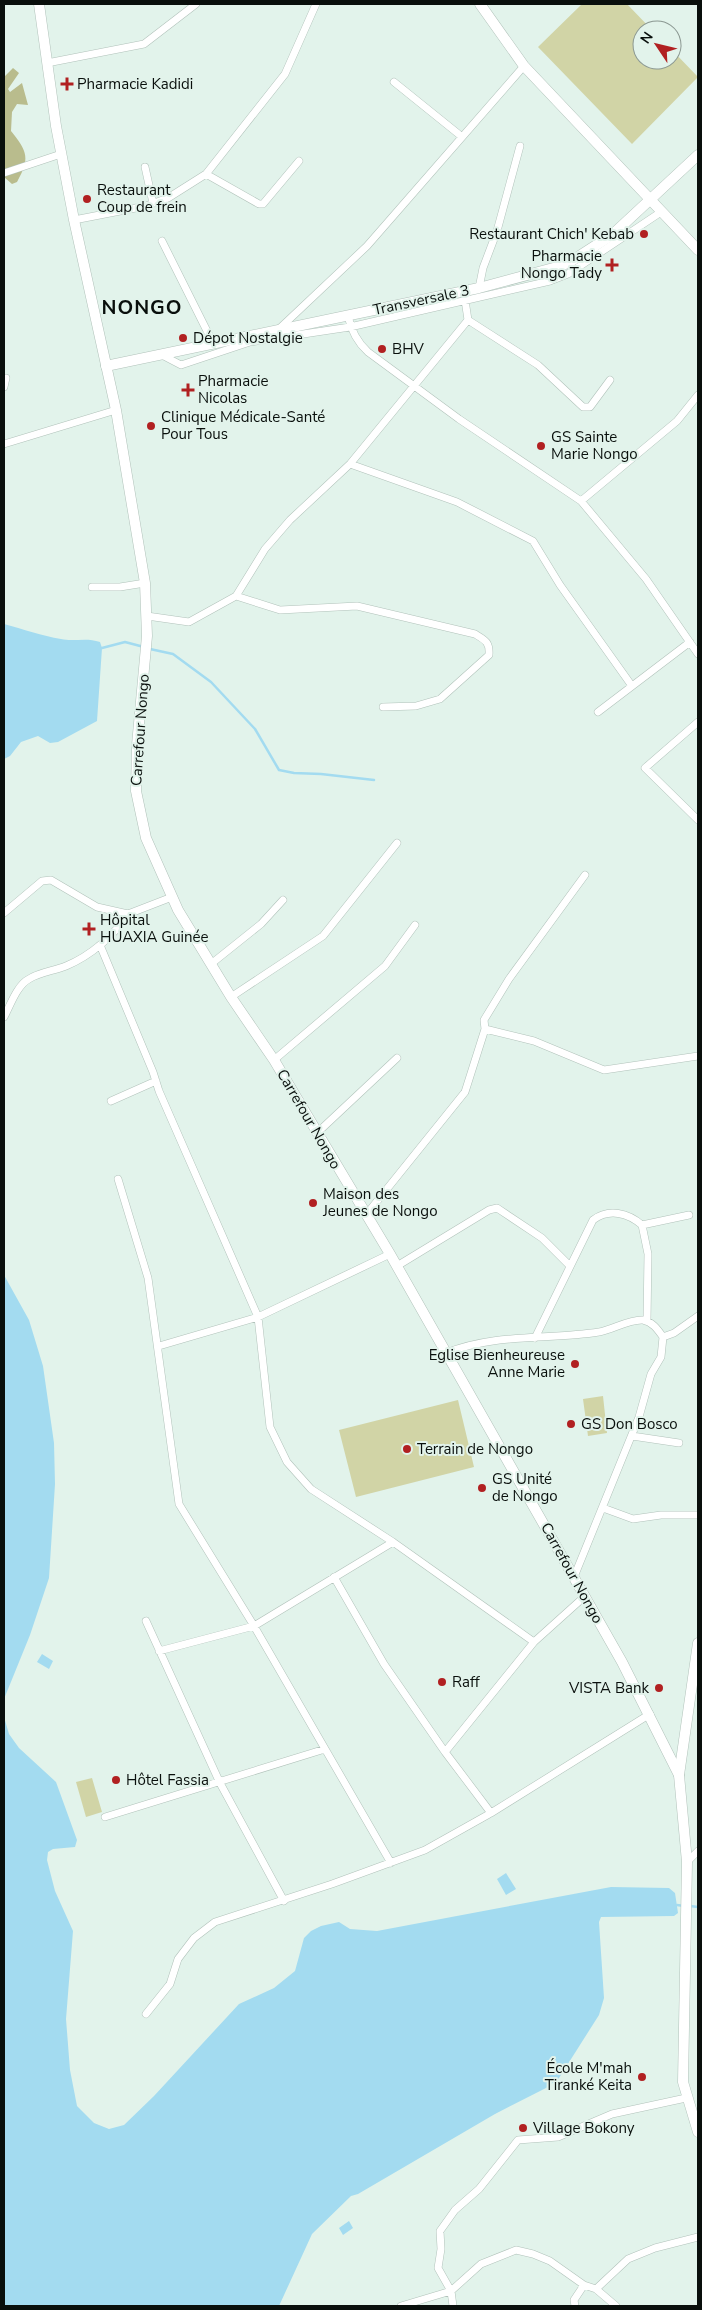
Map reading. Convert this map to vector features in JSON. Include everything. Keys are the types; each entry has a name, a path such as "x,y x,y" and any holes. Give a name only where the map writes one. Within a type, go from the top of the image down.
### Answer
{"main road":[{"name":"Carrefour Nongo","path":"40,4 61,154 116,410 146,583 146,657 137,745 136,791 146,838 172,897 231,998 274,1060 390,1254 574,1577 650,1714 679,1775 687,1862 683,2082 686,2098 698,2132"},
{"path":"480,4 524,66 698,250"},
{"name":"Transversale 3","path":"106,366 479,288 570,262 612,235 698,155"},
{"path":"679,1775 696,1669 698,1643"}],"street":[{"path":"47,63 144,44 196,4"},
{"path":"74,220 168,198 206,174 285,74 316,4"},
{"path":"279,329 367,246 524,66"},
{"path":"394,82 461,136"},
{"path":"479,288 483,268 498,231 520,146"},
{"path":"4,173 61,154"},
{"path":"206,174 259,204 263,204 299,161"},
{"path":"145,167 153,203"},
{"path":"160,354 181,365 250,342 350,327 550,281 568,274 661,212"},
{"path":"162,241 213,343"},
{"path":"147,616 190,622 236,596 266,550 290,520 350,464 415,388 468,320 465,300"},
{"path":"348,316 350,327 360,345 368,352 415,388 582,501 646,579 698,654"},
{"path":"468,320 538,364 582,407 590,406 610,380"},
{"path":"4,387 6,378"},
{"path":"582,501 677,421 698,395"},
{"path":"4,444 116,410"},
{"path":"350,464 457,502 533,542 540,549 560,585 632,686"},
{"path":"92,587 120,587 146,583"},
{"path":"236,596 280,610 357,606 475,634 485,640 490,646 489,655 440,699 416,706 384,707"},
{"path":"598,712 690,642"},
{"path":"698,722 644,768 698,820"},
{"path":"231,998 323,936 397,843"},
{"path":"366,1215 465,1092 484,1029 484,1020 509,979 585,875"},
{"path":"4,913 42,881 51,880 97,907 128,914 172,897"},
{"path":"211,964 261,924 283,900"},
{"path":"4,1018 22,986 29,979 67,966 100,945 121,924 128,914"},
{"path":"274,1060 384,966 415,925"},
{"path":"100,945 182,1146 258,1317 270,1427 287,1462 311,1490 393,1542 534,1642"},
{"path":"484,1029 534,1041 604,1070 698,1056"},
{"path":"317,1133 397,1058"},
{"path":"111,1100 156,1081"},
{"path":"118,1179 148,1278 179,1504 254,1626 391,1863"},
{"path":"397,1266 489,1210 497,1208 542,1238 569,1265"},
{"path":"535,1338 569,1265 593,1220 600,1215 618,1213 635,1219 642,1225 648,1254 646,1321"},
{"path":"642,1225 689,1215"},
{"path":"158,1346 258,1317 390,1254"},
{"path":"663,1337 674,1333 698,1316"},
{"path":"446,1353 468,1344 502,1339 577,1335 610,1330 640,1320 656,1327 663,1337 661,1358 651,1374 632,1436 574,1577"},
{"path":"632,1436 680,1443"},
{"path":"603,1508 633,1519 660,1514 698,1515"},
{"path":"159,1651 254,1626 393,1542"},
{"path":"334,1577 384,1664 445,1752 492,1813"},
{"path":"445,1752 534,1642 584,1597"},
{"path":"146,1621 220,1783 284,1901"},
{"path":"146,2014 170,1984 178,1959 194,1938 215,1922 284,1901 425,1850 492,1813 650,1714"},
{"path":"105,1818 325,1750"},
{"path":"687,1862 698,1851"},
{"path":"454,2306 451,2291 438,2268 441,2249 440,2230 455,2210 479,2189 518,2140 558,2137 612,2114 686,2098"},
{"path":"596,2289 628,2259 655,2248 698,2237"},
{"path":"401,2306 451,2291 454,2285 481,2264 516,2250 533,2254 550,2262 584,2285 596,2289 616,2306"},
{"path":"575,2306 574,2300 584,2285"}],"green space":[{"path":"582,4 627,4 642,20 632,20 632,70 682,70 682,60 698,77 632,144 538,47"},
{"path":"13,68 19,73 8,89 10,92 22,83 28,105 17,104 12,112 11,131 24,150 25,161 17,182 12,184 4,177 4,77"},
{"path":"603,1396 607,1433 588,1436 583,1399"},
{"name":"Terrain de Nongo","path":"458,1400 474,1467 356,1497 339,1430"},
{"path":"92,1778 102,1812 86,1817 76,1782"}],"water":[{"path":"4,624 61,639 100,642 102,648 97,721 58,742 50,743 38,736 21,742 10,756 4,759"},
{"path":"4,1275 29,1320 43,1366 54,1443 55,1484 49,1578 30,1635 4,1699"},
{"path":"42,1654 53,1661 49,1669 37,1662"},
{"path":"4,1717 9,1734 19,1748 56,1782 77,1840 75,1847 53,1849 48,1852 47,1860 55,1891 73,1931 66,2019 70,2070 77,2106 94,2123 109,2129 124,2125 154,2096 239,2004 274,1988 295,1971 304,1938 311,1931 321,1926 339,1922 350,1929 377,1931 611,1887 669,1888 675,1893 678,1913 674,1916 601,1917 599,1922 604,1998 599,2015 559,2078 546,2088 495,2114 358,2194 351,2196 312,2234 279,2306 4,2306"},
{"path":"506,1873 516,1889 506,1895 497,1879"},
{"path":"349,2221 353,2228 343,2235 339,2228"}],"waterway":[{"path":"102,648 125,642 144,647"},
{"path":"150,649 173,654 211,682 255,729 279,770 374,780"},
{"path":"677,1905 684,1906"},
{"path":"690,1906 698,1907"}],"place":[{"name":"Pharmacie Kadidi","path":"67,84"},
{"name":"Restaurant Coup de frein","path":"87,199"},
{"name":"Restaurant Chich' Kebab","path":"644,234"},
{"name":"Pharmacie Nongo Tady","path":"612,265"},
{"name":"Dépot Nostalgie","path":"183,338"},
{"name":"BHV","path":"382,349"},
{"name":"Pharmacie Nicolas","path":"188,390"},
{"name":"Clinique Médicale-Santé Pour Tous","path":"151,426"},
{"name":"GS Sainte Marie Nongo","path":"541,446"},
{"name":"Hôpital HUAXIA Guinée","path":"89,929"},
{"name":"Maison des Jeunes de Nongo","path":"313,1203"},
{"name":"Eglise Bienheureuse Anne Marie","path":"575,1364"},
{"name":"GS Don Bosco","path":"571,1424"},
{"name":"Terrain de Nongo","path":"407,1449"},
{"name":"GS Unité de Nongo","path":"482,1488"},
{"name":"Raff","path":"442,1682"},
{"name":"VISTA Bank","path":"659,1688"},
{"name":"Hôtel Fassia","path":"116,1780"},
{"name":"École M'mah Tiranké Keita","path":"642,2077"},
{"name":"Village Bokony","path":"523,2128"}],"district":[{"name":"NONGO","path":"142,307"}]}
